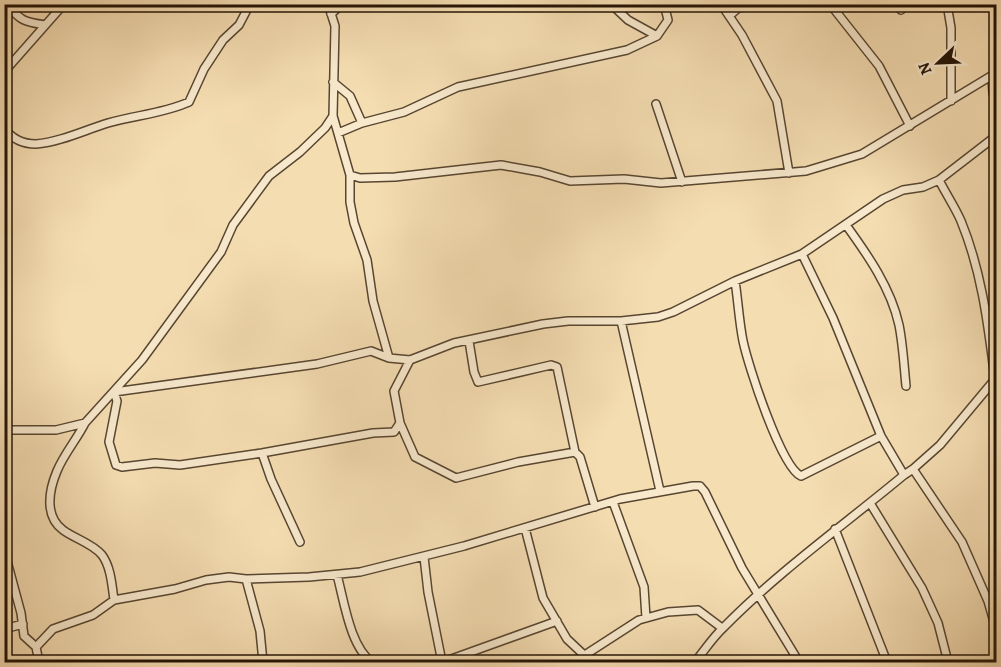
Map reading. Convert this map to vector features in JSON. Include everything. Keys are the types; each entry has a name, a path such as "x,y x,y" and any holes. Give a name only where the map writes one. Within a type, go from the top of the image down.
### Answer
{"street":[{"path":"7,4 17,16 26,22 45,26"},
{"path":"4,72 64,4"},
{"path":"4,128 11,137 36,144 66,137 110,122 146,116 189,102 207,64 223,40 239,25 250,4"},
{"path":"328,4 335,26 333,116 350,175 350,202 354,223 367,260 373,301 389,358"},
{"path":"331,14 342,4"},
{"path":"611,4 628,20 657,36"},
{"path":"338,133 362,123 404,112 458,87 627,50 657,36 668,20 664,4"},
{"path":"721,4 757,62 777,101 789,173"},
{"path":"729,16 744,4"},
{"path":"830,4 879,66 910,126"},
{"path":"947,4 951,27 951,101"},
{"path":"350,175 360,178 395,177 501,165 540,172 570,181 624,179 662,183 806,171 862,154 994,75"},
{"path":"994,75 993,93 996,102"},
{"path":"333,82 350,96 362,123"},
{"path":"656,104 682,182"},
{"path":"114,600 110,575 102,555 83,540 63,531 54,522 49,500 57,470 86,423 142,360 221,252 233,225 269,176 326,128 333,116"},
{"path":"114,392 317,364 371,351 389,358 410,360 454,343 560,322 621,321 658,317 673,312 735,280 802,254 883,199 903,190 923,187 939,180 996,136"},
{"path":"695,663 722,628 759,594 835,529 913,470 940,445 996,378 985,299 975,263 960,220 939,180"},
{"path":"846,225 886,288 894,308 899,326 906,386"},
{"path":"802,254 833,318 881,436 904,475"},
{"path":"735,280 743,341 778,444 795,473 801,476 881,436"},
{"path":"621,321 660,491"},
{"path":"469,341 478,382 551,365 557,367 575,452 580,457 595,507"},
{"path":"410,360 394,391 400,423 415,457 456,478 518,462 575,452"},
{"path":"114,392 117,400 109,442 116,465 122,467 154,463 180,465 262,453 373,433 394,432 400,423"},
{"path":"4,430 56,430 86,423"},
{"path":"262,453 271,479 300,542"},
{"path":"913,470 962,542 988,600 996,629"},
{"path":"36,647 53,629 93,615 114,600 229,577 246,579 337,575 424,557 613,502 660,491 700,486 742,568 800,663"},
{"path":"613,502 644,587 646,618"},
{"path":"870,503 922,588 938,623 948,663"},
{"path":"525,528 543,598 567,639 584,655"},
{"path":"835,529 888,663"},
{"path":"4,550 24,636 36,647 39,663"},
{"path":"424,557 428,592 443,663 557,621"},
{"path":"337,575 355,640 366,658 372,663"},
{"path":"246,579 260,631 263,663"},
{"path":"574,663 639,620 668,612 699,610 722,628"},
{"path":"4,629 23,624"}]}
